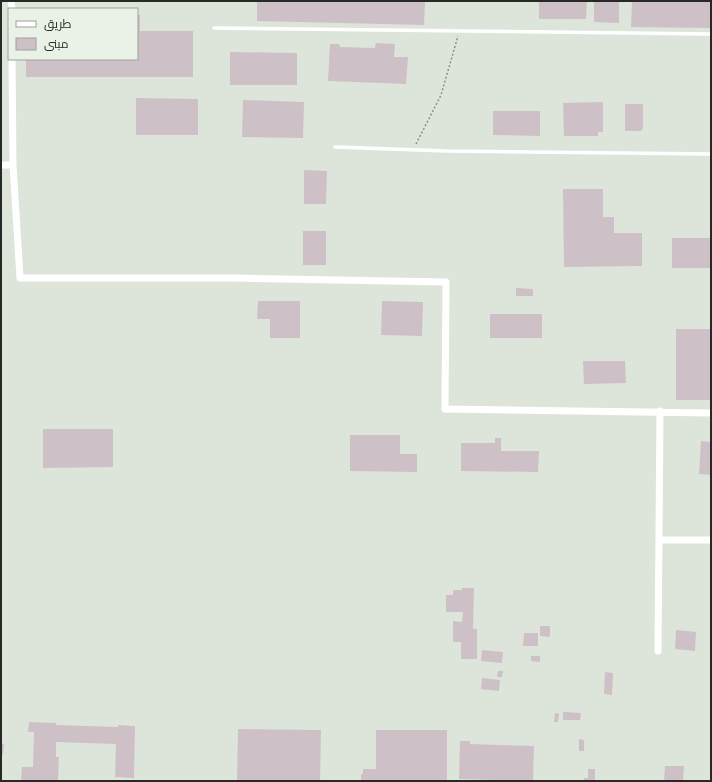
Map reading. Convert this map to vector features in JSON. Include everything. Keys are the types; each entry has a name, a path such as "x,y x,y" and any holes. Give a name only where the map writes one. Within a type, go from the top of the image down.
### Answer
{"street":[{"path":"12,60 13,165 20,278 226,278 446,282 445,409 711,412"},
{"path":"1,165 13,165"},
{"path":"658,650 660,411"},
{"path":"659,540 711,540"}],"lane":[{"path":"214,28 711,34"},
{"path":"335,147 448,151 711,154"}],"path":[{"path":"413,150 441,95 459,30"}],"building":[{"path":"257,1 425,1 424,25 257,21"},
{"path":"539,1 587,1 586,19 539,19"},
{"path":"594,1 619,1 619,23 594,22"},
{"path":"632,1 711,1 711,28 631,27"},
{"path":"138,15 140,15 140,31 193,31 193,77 26,77 26,60 138,60"},
{"path":"376,43 395,44 394,57 408,57 406,84 328,81 330,44 339,44 340,47 375,48"},
{"path":"230,52 297,53 297,85 230,85"},
{"path":"136,98 198,99 198,135 136,135"},
{"path":"243,100 304,102 303,138 242,137"},
{"path":"603,102 603,132 598,132 598,136 564,136 563,103"},
{"path":"625,104 643,104 643,128 641,131 625,131"},
{"path":"493,111 540,111 540,136 493,135"},
{"path":"304,170 327,171 326,204 304,204"},
{"path":"563,189 603,189 603,217 614,217 614,233 642,233 642,266 564,267"},
{"path":"303,231 326,231 326,265 303,265"},
{"path":"672,238 711,238 711,268 672,268"},
{"path":"516,288 533,289 533,296 516,296"},
{"path":"258,301 300,301 300,338 270,338 270,319 257,319"},
{"path":"382,301 423,302 422,336 381,335"},
{"path":"490,314 542,314 542,338 490,338"},
{"path":"676,329 711,329 711,400 676,400"},
{"path":"583,361 625,361 626,383 584,384"},
{"path":"43,429 113,429 113,467 43,468"},
{"path":"350,435 400,435 400,454 417,454 417,472 350,471"},
{"path":"495,438 501,438 501,451 539,451 538,472 461,471 461,443 495,443"},
{"path":"701,441 711,442 711,475 699,474"},
{"path":"462,588 474,588 473,629 477,629 477,659 461,659 461,642 453,642 453,621 462,622 463,612 446,612 446,595 453,595 453,590 462,590"},
{"path":"540,626 550,626 550,637 540,636"},
{"path":"676,630 696,632 695,651 675,649"},
{"path":"524,633 538,633 538,646 523,646"},
{"path":"482,650 503,652 502,663 481,661"},
{"path":"531,656 540,656 540,662 531,661"},
{"path":"498,671 503,671 502,677 497,677"},
{"path":"605,672 613,673 612,695 604,694"},
{"path":"482,678 500,680 499,691 481,689"},
{"path":"563,712 581,713 580,720 563,720"},
{"path":"555,713 559,714 558,722 554,722"},
{"path":"29,722 56,723 56,725 118,727 118,725 135,726 134,778 115,777 116,744 56,742 56,757 59,757 58,781 21,781 22,767 33,767 34,732 28,732"},
{"path":"238,729 321,730 320,781 237,781"},
{"path":"376,730 447,730 447,781 361,781 363,769 376,769"},
{"path":"579,739 584,740 584,751 579,751"},
{"path":"460,741 470,741 470,744 534,746 533,781 459,779"},
{"path":"1,743 4,744 3,755 1,756"},
{"path":"665,766 684,766 683,781 664,781"},
{"path":"588,769 595,769 595,781 584,781 584,778 588,778"}]}
